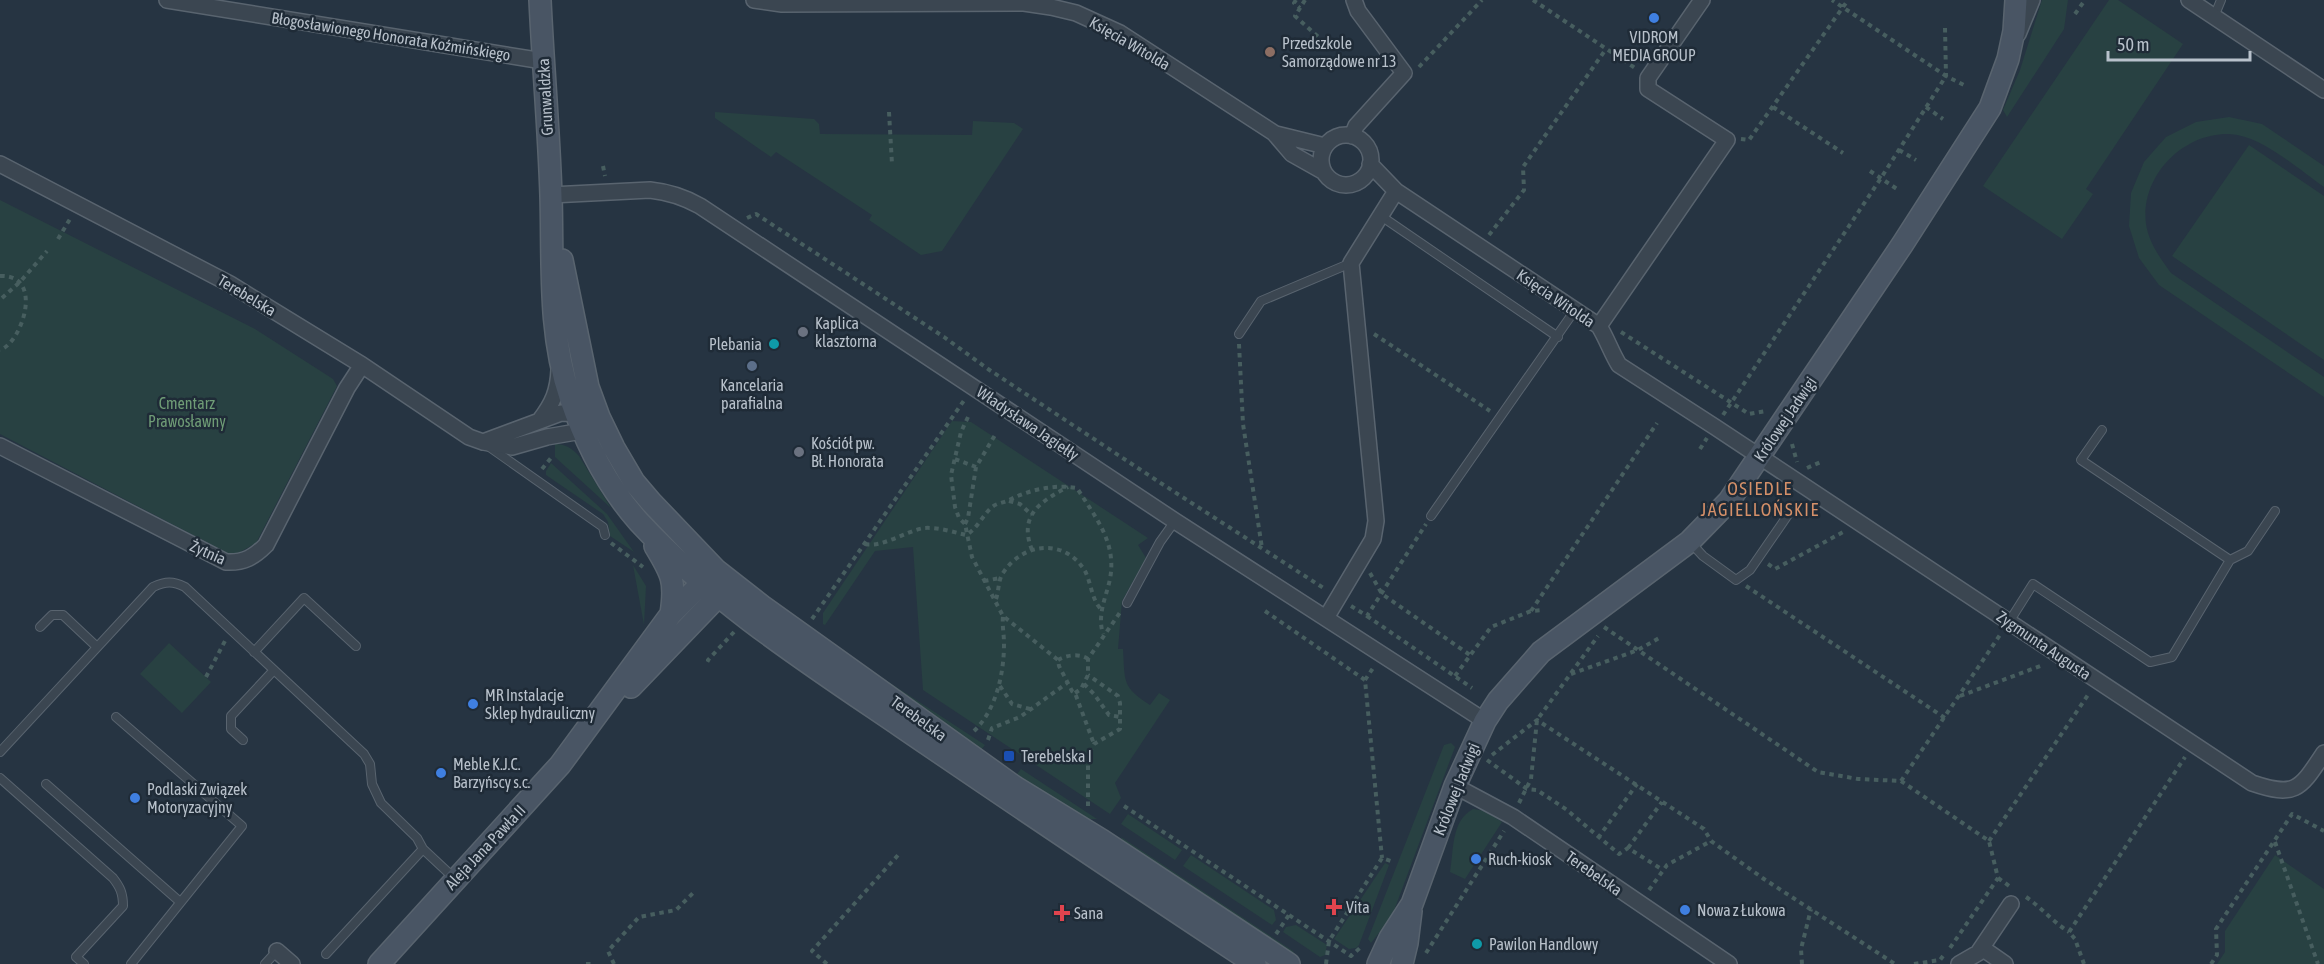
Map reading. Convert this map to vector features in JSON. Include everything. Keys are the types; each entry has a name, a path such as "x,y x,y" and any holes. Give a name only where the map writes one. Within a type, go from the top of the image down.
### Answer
{"street":[{"name":"Błogosławionego Honorata Koźmińskiego","path":"167,0 543,61"},
{"name":"Grunwaldzka","path":"540,0 551,195"},
{"name":"Księcia Witolda","path":"754,0 782,4 891,5 997,2 1051,6 1097,21 1120,33 1274,133 1300,142 1325,146"},
{"path":"1352,136 1356,126 1404,73 1358,11 1354,0"},
{"path":"1601,323 1727,140 1648,88 1648,78 1702,0"},
{"name":"Królowej Jadwigi","path":"1402,964 1412,904 1455,786 1485,722 1498,701 1542,652 1563,634 1689,542 1729,501 1902,245 1990,108 2008,59 2014,31 2016,0"},
{"path":"2008,59 2032,0"},
{"path":"2189,0 2324,90"},
{"name":"Księcia Witolda","path":"1274,133 1292,154 1324,172"},
{"path":"1352,136 1360,139 1367,146 1371,164 1359,181 1343,185 1329,178 1324,172 1321,159 1325,146 1337,137 1352,136"},
{"name":"Terebelska","path":"0,164 230,284 362,365 469,437 512,447 547,437 579,422 599,417"},
{"name":"Księcia Witolda","path":"1371,164 1396,191 1575,310 1601,323 1610,352 1619,365 1760,457"},
{"name":"Księcia Witolda","path":"1359,181 1396,191"},
{"name":"Władysława Jagiełły","path":"551,195 665,191 700,206 1174,521 1485,722"},
{"path":"1326,618 1373,539 1376,521 1351,263 1396,191"},
{"name":"Terebelska","path":"551,195 552,296 560,361 579,422 611,486 640,523 669,568 675,590 671,614"},
{"name":"Terebelska","path":"551,195 581,356 588,387 599,417 634,482 673,526 717,582 805,660 1255,964"},
{"name":"Terebelska","path":"540,420 556,394 560,361"},
{"name":"Żytnia","path":"0,446 226,562 235,563 251,558 266,545 347,388 362,365"},
{"name":"Terebelska","path":"483,442 561,413 579,422"},
{"name":"Zygmunta Augusta","path":"1760,457 2252,783 2277,792 2290,790 2306,780 2324,753"},
{"name":"Terebelska","path":"640,523 717,582 1015,787 1103,841 1289,964"},
{"name":"Aleja Jana Pawła II","path":"379,964 560,765 671,614 717,582"},
{"name":"Aleja Jana Pawła II","path":"589,726 644,674 717,582"},
{"name":"Terebelska","path":"1455,786 1513,817 1729,964"},
{"name":"Królowej Jadwigi","path":"1377,964 1390,938 1412,904"},
{"path":"1959,964 1982,948 2012,904"},
{"path":"1982,948 2005,964"},
{"path":"277,951 292,964"}],"lane":[{"path":"2214,16 2221,0"},
{"path":"1381,216 1558,337"},
{"path":"1239,334 1260,301 1351,263"},
{"path":"1431,516 1575,310"},
{"path":"2102,430 2081,460 2230,560"},
{"name":"Terebelska","path":"483,442 603,527 605,535"},
{"path":"2009,622 2033,584 2150,662 2172,657 2230,560 2248,551 2275,511"},
{"path":"1689,542 1703,556 1736,580 1750,570 1790,512"},
{"path":"1127,603 1174,521"},
{"path":"0,752 153,587 164,582 175,582 185,587 364,754 370,764 372,784 381,803 417,838 423,849 456,879"},
{"path":"254,651 304,598 356,646"},
{"path":"40,627 52,615 63,615 97,647"},
{"path":"243,740 231,729 231,716 274,670"},
{"path":"116,717 242,826 131,964"},
{"path":"0,778 120,886 123,906 76,957 84,964"},
{"path":"46,784 179,902"},
{"path":"326,954 423,849"},
{"path":"265,964 277,951"}],"path":[{"path":"1296,0 1294,3 1300,8"},
{"path":"1305,0 1295,16 1333,50"},
{"path":"1404,73 1417,68 1476,2 1482,0"},
{"path":"1533,0 1642,72"},
{"path":"1832,0 1946,76 1964,85"},
{"path":"1738,136 1749,140 1848,0"},
{"path":"2075,14 2085,0"},
{"path":"1700,449 1881,178 1946,76 1945,28"},
{"path":"1479,248 1524,190 1523,167 1606,49"},
{"path":"1773,106 1843,153"},
{"path":"1926,107 1943,119"},
{"path":"889,112 892,164"},
{"path":"1899,150 1916,160"},
{"path":"596,181 606,180 603,166"},
{"path":"1870,171 1897,189"},
{"path":"738,221 756,214 1367,616 1472,688"},
{"path":"58,239 71,217"},
{"path":"2,298 20,282 47,251"},
{"path":"0,276 10,276 20,282 25,290 25,306 17,334 11,343 0,350"},
{"path":"1356,322 1501,418"},
{"path":"1601,323 1749,414 1770,410"},
{"path":"1239,334 1244,424 1262,548"},
{"path":"811,620 956,409 967,397"},
{"path":"965,524 959,518 953,497 951,476 961,432 968,417"},
{"path":"1531,611 1657,423"},
{"path":"974,730 985,720 1000,684 1004,649 1003,616 972,557 965,524 968,518 975,467 995,435"},
{"path":"1794,441 1791,445 1800,471 1823,462"},
{"path":"955,459 975,467"},
{"path":"865,544 877,544 904,533 927,528 966,535 995,505 1009,501 1023,493 1054,486 1077,488 1103,528 1108,540 1111,568 1101,609 1103,634"},
{"path":"1032,550 1028,534 1032,515 1046,498 1069,486"},
{"path":"1009,501 1020,504 1032,515"},
{"path":"1367,616 1431,516"},
{"path":"1758,558 1775,569 1849,530"},
{"path":"614,546 644,568"},
{"path":"996,599 1000,578 1014,561 1032,550 1057,548 1074,557 1088,576 1097,606 1101,609"},
{"path":"1362,558 1382,594 1470,654"},
{"path":"984,581 1000,578"},
{"path":"1736,580 1945,718"},
{"path":"1075,693 1084,684 1088,675 1088,658 1127,603"},
{"path":"1455,676 1491,627 1531,611 1544,610"},
{"path":"1265,611 1365,680"},
{"path":"1003,616 1058,660 1059,666 1075,693 1094,744"},
{"path":"1900,781 2009,622"},
{"path":"1662,802 1628,849 1619,854 1568,810 1537,790 1527,789 1486,759 1537,720 1604,627 1818,772 1900,781 1989,841 1998,878 2042,908 2049,919 2069,932 2075,939 2084,964"},
{"path":"710,661 708,660 737,630"},
{"path":"206,677 232,631"},
{"path":"1570,674 1638,650 1659,638"},
{"path":"1058,660 1076,656 1088,658"},
{"path":"1960,696 2049,663"},
{"path":"1326,964 1329,942 1382,858 1365,680 1374,666"},
{"path":"1088,675 1118,696 1122,725 1119,730 1094,744 1087,759 1088,806"},
{"path":"1989,841 2098,681"},
{"path":"992,728 1015,720 1068,683"},
{"path":"1000,684 1012,704 1030,709"},
{"path":"1084,684 1109,715 1120,717"},
{"path":"985,720 992,728"},
{"path":"1537,720 1704,829 1711,841 1895,964"},
{"path":"1423,957 1513,817 1527,789 1531,779 1537,720"},
{"path":"988,740 992,728"},
{"path":"2069,932 2194,745"},
{"path":"1598,838 1636,784"},
{"path":"1124,806 1352,956 1361,947"},
{"path":"2211,964 2217,955 2217,929 2292,814 2324,831"},
{"path":"1640,904 1667,865 1711,841"},
{"path":"2274,842 2318,964"},
{"path":"1628,849 1663,870"},
{"path":"827,964 813,951 899,854"},
{"path":"1382,858 1394,862"},
{"path":"1914,964 1940,960 1949,951 1998,878"},
{"path":"614,964 608,951 639,917 676,910 693,893"},
{"path":"1802,964 1801,949 1811,909"},
{"path":"1276,934 1289,915"},
{"path":"586,964 594,964"}],"green space":[{"path":"2042,0 2068,0 2064,29 2007,117 2003,110 2020,70"},
{"path":"2109,0 2118,0 2183,44 2086,189 2093,194 2062,239 1983,186"},
{"path":"715,112 814,119 819,124 820,134 972,135 973,121 1014,123 1023,129 942,251 921,255 869,220 872,215 776,152 771,157 715,118"},
{"path":"2229,117 2262,124 2324,166 2324,187 2279,154 2254,140 2229,134 2195,141 2168,161 2157,175 2150,190 2146,207 2146,224 2152,244 2171,273 2324,377 2324,397 2159,285 2139,258 2129,226 2131,193 2144,162 2166,137 2196,122"},
{"path":"2249,145 2324,196 2324,360 2172,256"},
{"name":"Cmentarz Prawosławny","path":"0,200 255,329 333,379 337,386 256,543 233,556 0,434"},
{"path":"952,421 971,422 1148,538 1138,545 1146,558 1122,601 1118,649 1123,649 1125,676 1134,693 1150,705 1159,693 1170,700 1115,783 1121,798 1110,814 923,690 913,547 875,551 825,625 823,624 823,613"},
{"path":"555,444 568,447 579,456 611,508 555,457"},
{"path":"551,463 607,514 634,552 610,536 608,522 603,514 546,475"},
{"path":"633,565 646,586 644,625"},
{"path":"169,643 211,682 182,713 140,674"},
{"path":"878,675 985,745 981,750 943,725"},
{"path":"1451,743 1455,747 1392,916 1371,943 1368,939 1444,745"},
{"path":"1021,769 1097,819 1079,816 1017,774"},
{"path":"1473,809 1485,811 1502,822 1465,879 1450,872 1453,845 1457,828 1466,814"},
{"path":"1128,814 1182,850 1175,860 1121,824"},
{"path":"1121,837 1293,951 1298,962 1124,845"},
{"path":"1191,855 1274,910 1276,920 1272,925 1183,866"},
{"path":"2275,855 2324,889 2324,964 2217,964 2225,952 2225,931"},
{"path":"1385,863 1389,865 1359,945 1349,949 1334,939"},
{"path":"1296,925 1327,945 1325,955 1320,957 1283,932 1286,927"}],"place":[{"name":"VIDROM MEDIA GROUP","path":"1654,18"},
{"name":"Przedszkole Samorządowe nr 13","path":"1270,52"},
{"name":"Kaplica klasztorna","path":"803,332"},
{"name":"Plebania","path":"774,344"},
{"name":"Kancelaria parafialna","path":"752,366"},
{"name":"Kościół pw. Bł. Honorata","path":"799,452"},
{"name":"MR Instalacje Sklep hydrauliczny","path":"473,704"},
{"name":"Terebelska I","path":"1009,756"},
{"name":"Meble K.J.C. Barzyńscy s.c.","path":"441,773"},
{"name":"Podlaski Związek Motoryzacyjny","path":"135,798"},
{"name":"Ruch-kiosk","path":"1476,859"},
{"name":"Vita","path":"1334,907"},
{"name":"Nowa z Łukowa","path":"1685,910"},
{"name":"Sana","path":"1062,913"},
{"name":"Pawilon Handlowy","path":"1477,944"}],"district":[{"name":"OSIEDLE JAGIELLOŃSKIE","path":"1760,498"}]}
